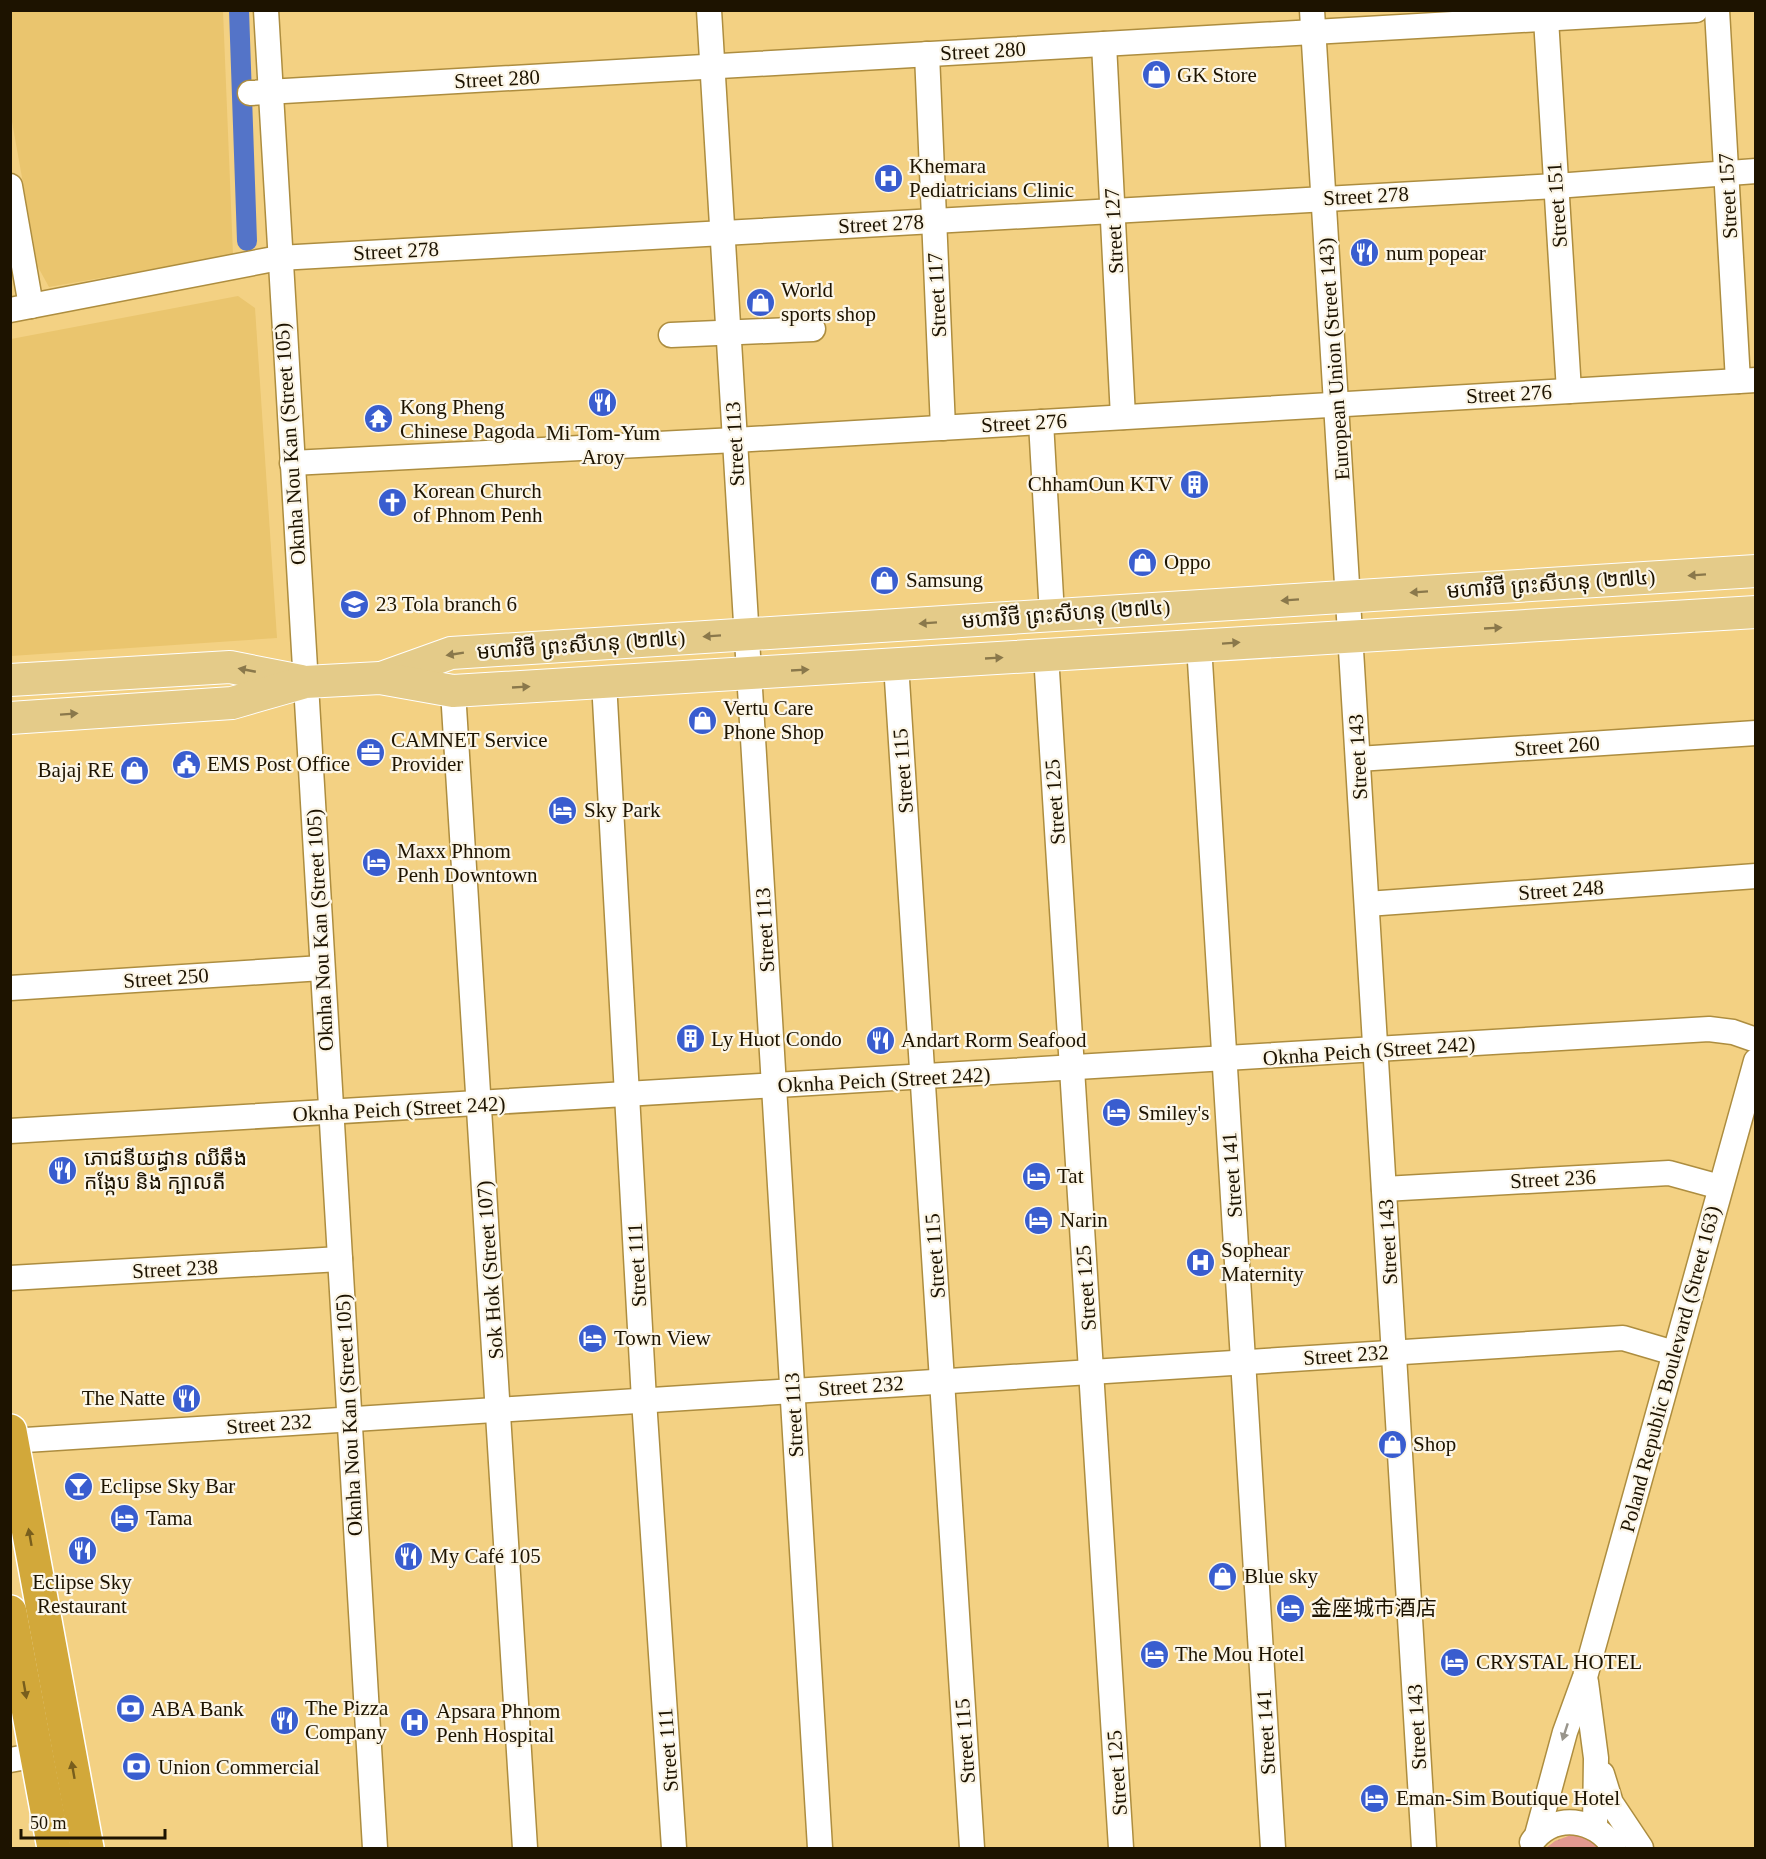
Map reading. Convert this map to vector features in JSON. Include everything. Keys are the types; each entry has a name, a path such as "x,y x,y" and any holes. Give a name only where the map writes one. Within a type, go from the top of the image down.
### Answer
{"highway":[{"path":"11,1438 87,1848"},
{"path":"10,1612 24,1758 54,1848"}],"main road":[{"name":"មហាវិថី ព្រះសីហនុ (២៧៤)","path":"380,678 451,653 1755,572"},
{"name":"មហាវិថី ព្រះសីហនុ (២៧៤)","path":"10,718 232,703 305,682 380,678 453,691 1755,612"},
{"name":"មហាវិថី ព្រះសីហនុ (២៧៤)","path":"10,680 230,667 305,682"}],"street":[{"name":"Oknha Nou Kan (Street 105)","path":"266,10 259,92 279,258 375,1848"},
{"name":"Street 113","path":"709,10 820,1848"},
{"name":"Street 280","path":"259,92 1104,44 1313,21 1546,19 1696,10"},
{"name":"Street 157","path":"1717,10 1726,172 1747,380"},
{"name":"Street 151","path":"1546,19 1569,391"},
{"name":"European Union (Street 143)","path":"1313,21 1351,636"},
{"name":"Street 127","path":"1104,44 1123,417"},
{"name":"Street 117","path":"927,54 943,428"},
{"name":"Street 278","path":"21,308 279,258 1556,186 1755,171"},
{"path":"10,186 21,308"},
{"path":"671,335 813,329"},
{"name":"Street 276","path":"292,463 735,440 1747,380"},
{"path":"1041,422 1052,615"},
{"name":"Street 143","path":"1351,636 1424,1848"},
{"name":"Street 141","path":"1199,645 1273,1848"},
{"name":"Street 125","path":"1046,655 1121,1848"},
{"name":"Street 115","path":"896,664 972,1848"},
{"name":"Street 111","path":"604,682 644,1400 674,1848"},
{"name":"Sok Hok (Street 107)","path":"453,691 525,1848"},
{"name":"Street 260","path":"1358,759 1755,733"},
{"name":"Street 248","path":"1367,904 1755,876"},
{"name":"Street 250","path":"10,988 322,968"},
{"name":"Oknha Peich (Street 242)","path":"10,1131 1709,1029 1733,1032 1755,1040"},
{"name":"Poland Republic Boulevard (Street 163)","path":"1532,1842 1565,1732 1585,1677 1755,1061"},
{"name":"Street 236","path":"1384,1190 1669,1173 1720,1187"},
{"name":"Street 238","path":"10,1278 340,1259"},
{"name":"Street 232","path":"11,1438 499,1410 1623,1338 1674,1353"},
{"name":"Poland Republic Boulevard (Street 163)","path":"1585,1677 1596,1758 1595,1828"},
{"path":"1596,1758 1611,1803 1641,1848"},
{"path":"1532,1842 1550,1826 1565,1821 1582,1823 1595,1828 1606,1836 1614,1848"}],"shaded area":[{"path":"10,11 223,11 233,255 49,287 38,267 11,116"},
{"path":"238,296 255,308 277,638 11,656 11,339"}],"green space":[{"path":"1571,1835 1588,1837 1605,1848 1546,1848 1555,1841"}],"waterway":[{"path":"239,10 247,241"}],"place":[{"name":"GK Store","path":"1156,75"},
{"name":"Khemara Pediatricians Clinic","path":"888,178"},
{"name":"num popear","path":"1365,253"},
{"name":"World sports shop","path":"760,302"},
{"name":"Mi Tom-Yum Aroy","path":"603,402"},
{"name":"Kong Pheng Chinese Pagoda","path":"379,419"},
{"name":"ChhamOun KTV","path":"1194,484"},
{"name":"Korean Church of Phnom Penh","path":"392,503"},
{"name":"Oppo","path":"1143,562"},
{"name":"Samsung","path":"885,580"},
{"name":"23 Tola branch 6","path":"355,604"},
{"name":"Vertu Care Phone Shop","path":"702,720"},
{"name":"CAMNET Service Provider","path":"370,752"},
{"name":"EMS Post Office","path":"186,764"},
{"name":"Bajaj RE","path":"135,770"},
{"name":"Sky Park","path":"563,810"},
{"name":"Maxx Phnom Penh Downtown","path":"376,863"},
{"name":"Ly Huot Condo","path":"690,1039"},
{"name":"Andart Rorm Seafood","path":"880,1040"},
{"name":"Smiley's","path":"1117,1113"},
{"name":"ភោជនីយដ្ធាន ឈីឆឹង កង្កែប និង ក្បាលតី","path":"63,1170"},
{"name":"Tat","path":"1036,1176"},
{"name":"Narin","path":"1039,1220"},
{"name":"Sophear Maternity","path":"1200,1262"},
{"name":"Town View","path":"593,1338"},
{"name":"The Natte","path":"186,1398"},
{"name":"Shop","path":"1392,1444"},
{"name":"Eclipse Sky Bar","path":"79,1486"},
{"name":"Tama","path":"125,1518"},
{"name":"Eclipse Sky Restaurant","path":"82,1551"},
{"name":"My Café 105","path":"409,1556"},
{"name":"Blue sky","path":"1223,1576"},
{"name":"金座城市酒店","path":"1290,1608"},
{"name":"The Mou Hotel","path":"1154,1654"},
{"name":"CRYSTAL HOTEL","path":"1455,1662"},
{"name":"ABA Bank","path":"130,1709"},
{"name":"The Pizza Company","path":"284,1720"},
{"name":"Apsara Phnom Penh Hospital","path":"415,1723"},
{"name":"Union Commercial","path":"137,1767"},
{"name":"Eman-Sim Boutique Hotel","path":"1375,1798"}]}
